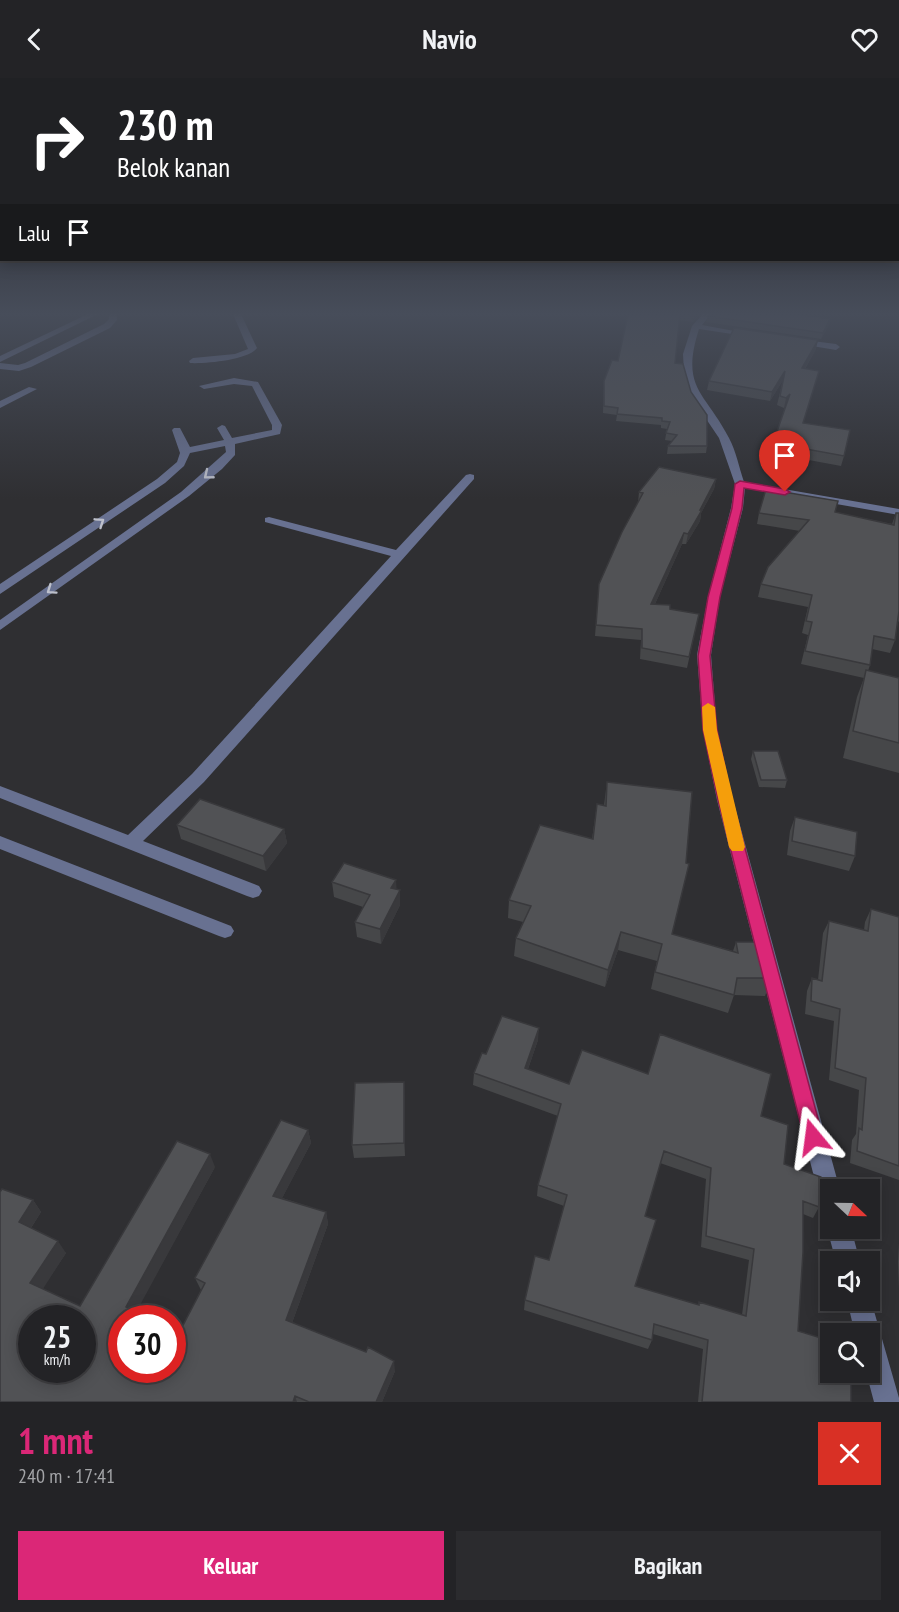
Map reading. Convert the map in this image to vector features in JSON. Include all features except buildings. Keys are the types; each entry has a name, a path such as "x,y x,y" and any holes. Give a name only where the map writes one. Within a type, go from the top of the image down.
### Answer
{"street":[{"path":"689,376 697,398 724,438 740,484 737,508 714,597 704,656 710,730 725,800 825,1179"},
{"path":"186,451 278,432 277,425 255,384 234,381 204,386"},
{"path":"0,405 32,389"},
{"path":"0,626 185,494 224,460 231,453 230,443 222,428"},
{"path":"0,590 160,481 181,463 186,445 177,430"},
{"path":"129,844 198,778 471,477"},
{"path":"740,484 899,512"},
{"path":"269,520 399,554"},
{"path":"0,792 253,891"},
{"path":"0,842 225,931"},
{"path":"880,1376 887,1402"}],"slow traffic":[{"path":"708,707 710,730 737,847"}],"route":[{"path":"785,492 740,484 737,508 714,597 704,656 710,730 725,800 813,1137"}]}
